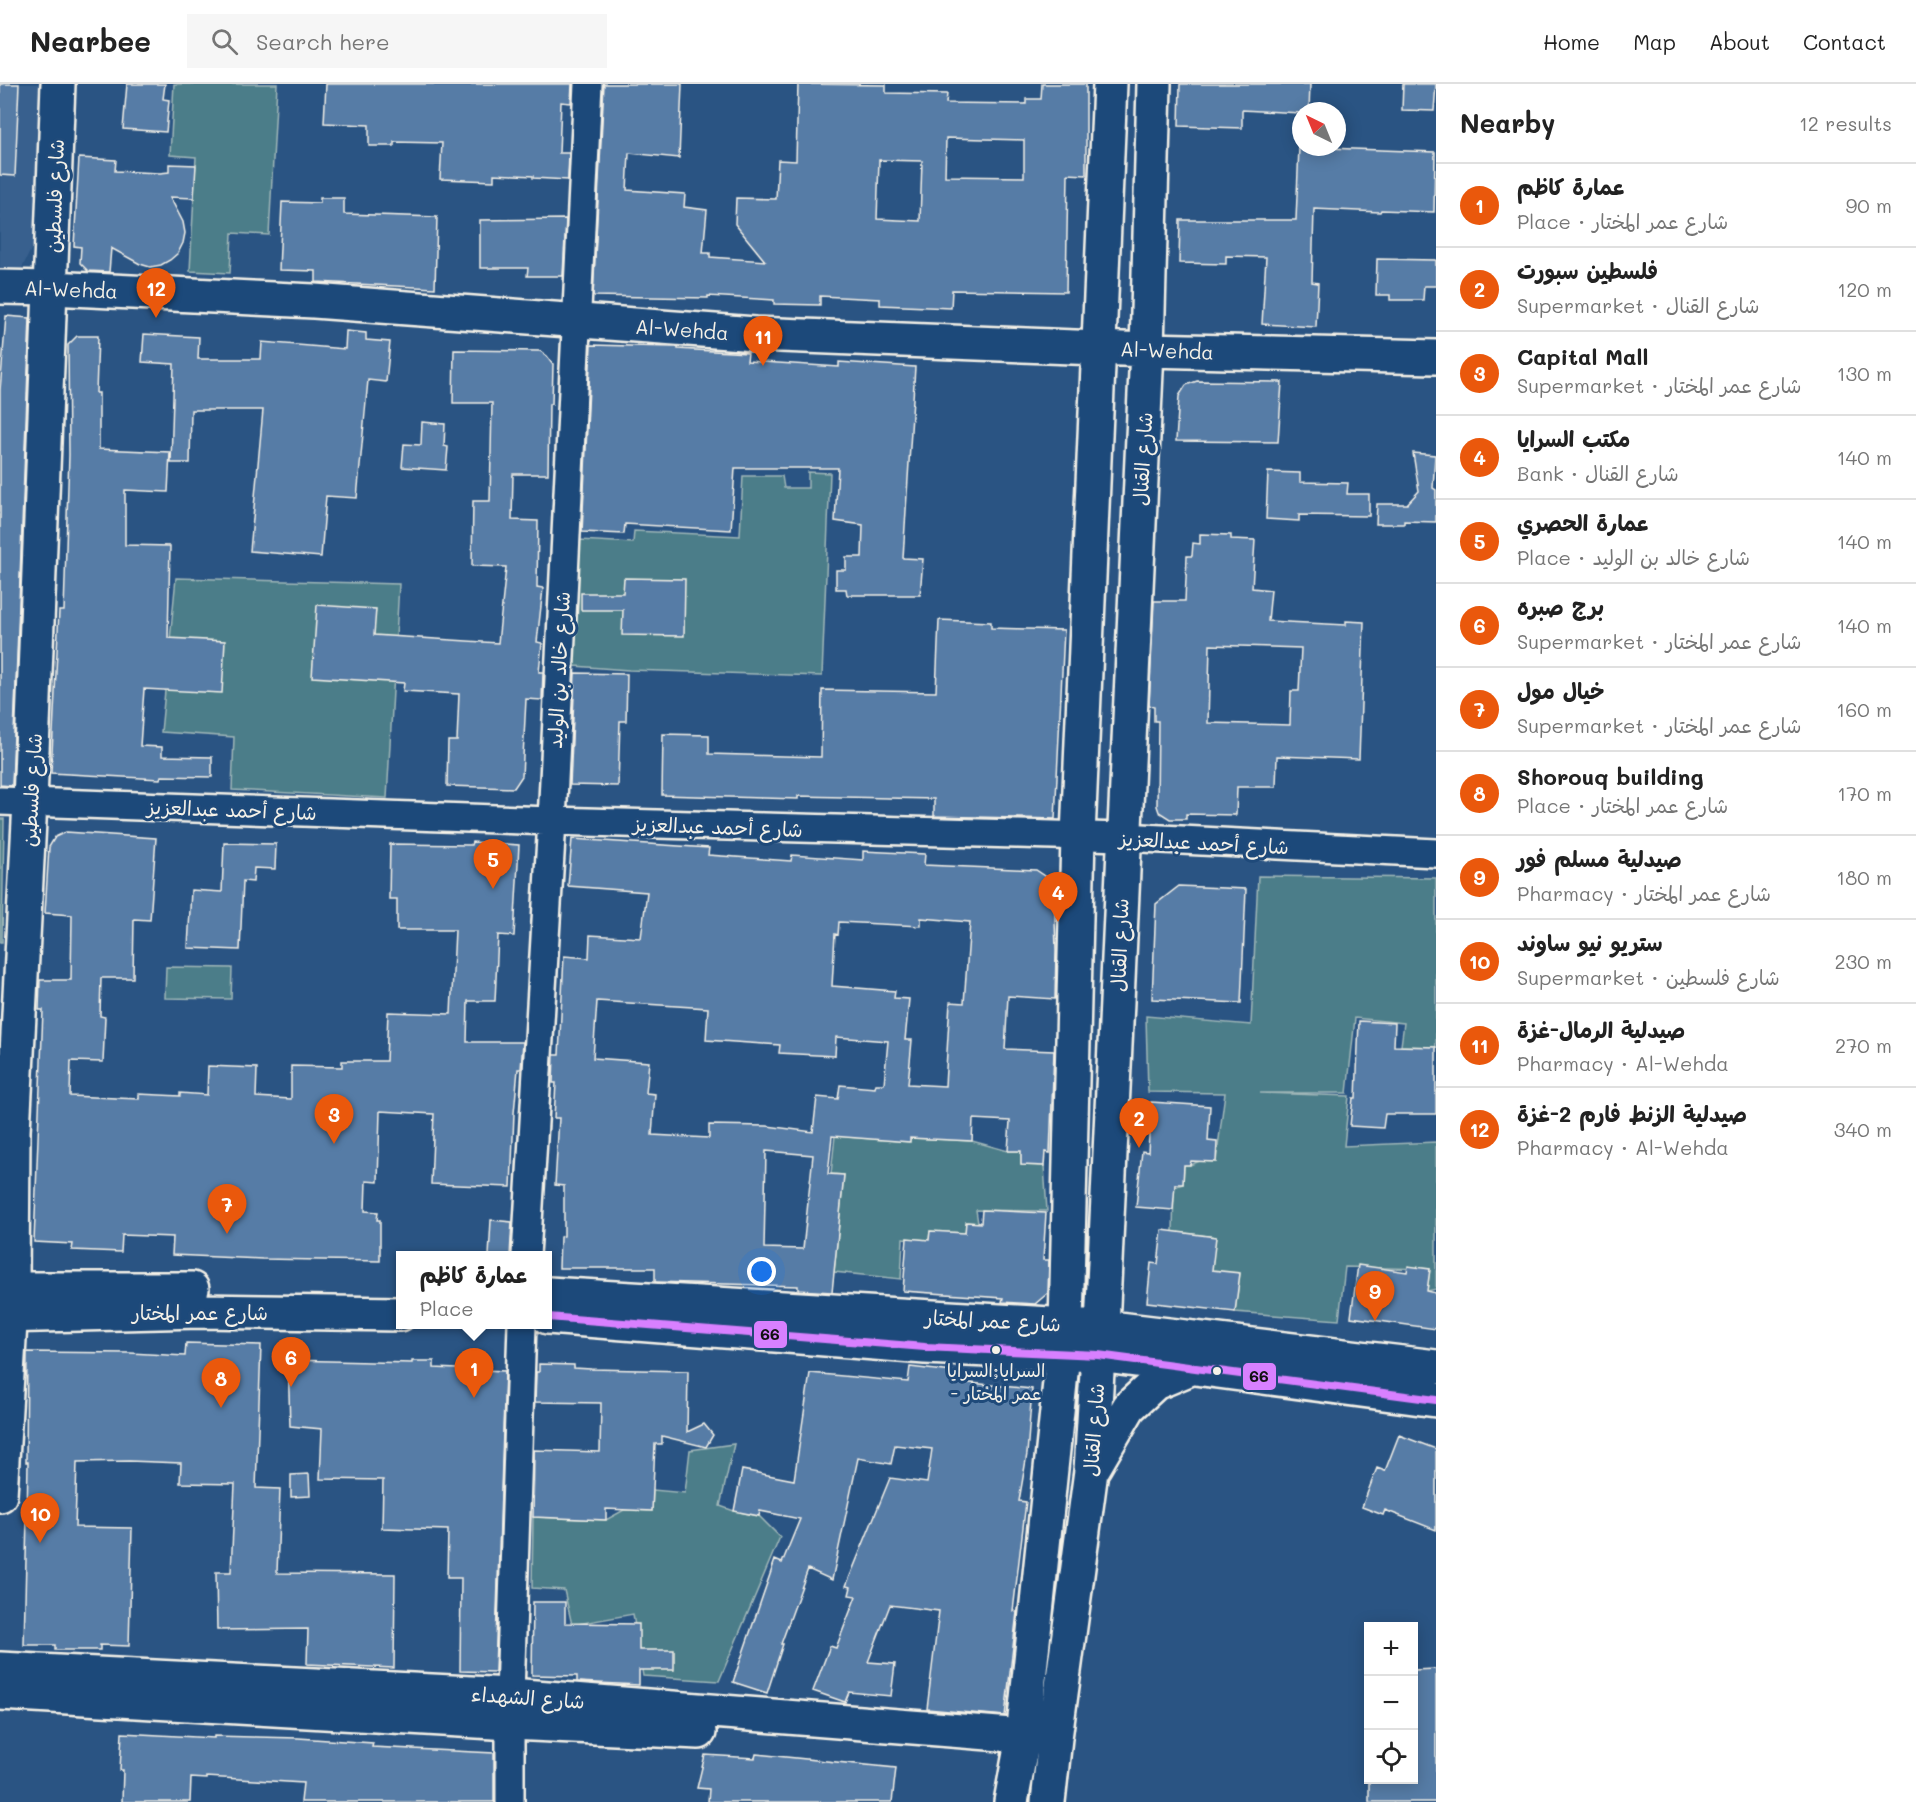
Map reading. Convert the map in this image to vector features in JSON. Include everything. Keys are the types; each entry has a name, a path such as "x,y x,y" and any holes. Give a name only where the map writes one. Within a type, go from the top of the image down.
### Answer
{"main road":[{"name":"شارع فلسطين","path":"0,1495 13,1131 15,801 51,288 58,84"},
{"name":"شارع القنال","path":"1011,1802 1021,1747 1047,1524 1065,1339 1078,836 1110,84"},
{"name":"شارع القنال","path":"1048,1802 1092,1471 1147,350 1154,84"},
{"name":"Al-Wehda","path":"0,287 314,302 755,334 1147,350 1436,357"},
{"name":"شارع عمر المختار","path":"6,1302 396,1292"},
{"name":"شارع عمر المختار","path":"552,1294 1065,1339 1436,1367"},
{"name":"شارع عمر المختار","path":"6,1302 200,1311 396,1314"},
{"name":"شارع عمر المختار","path":"552,1317 925,1347 1065,1339"},
{"name":"شارع عمر المختار","path":"1100,1341 1191,1368 1436,1400"},
{"path":"1092,1471 1129,1407 1155,1383 1191,1368"},
{"name":"شارع الشهداء","path":"0,1669 510,1709 709,1733 1054,1748"},
{"name":"شارع الشهداء","path":"0,1693 510,1709"}],"street":[{"name":"شارع خالد بن الوليد","path":"526,1251 552,821 588,84"},
{"name":"شارع أحمد عبدالعزيز","path":"15,801 552,821 1124,837 1436,853"},
{"path":"510,1802 510,1709 522,1329"}],"shaded area":[{"path":"0,84 39,84 39,233 21,270 0,269"}],"green space":[{"path":"174,84 277,84 269,235 232,233 230,273 190,271 196,157 170,155"},
{"path":"808,472 830,473 822,676 574,666 579,540 633,543 634,531 740,536 743,476 782,476 784,488 808,488"},
{"path":"176,578 399,584 387,798 232,790 234,737 161,732"},
{"path":"0,819 4,819 2,942 0,942"},
{"path":"1258,876 1436,878 1436,1047 1401,1046 1404,1023 1355,1018 1347,1093 1260,1093 1349,1096 1344,1146 1436,1142 1436,1289 1427,1291 1430,1269 1345,1267 1339,1320 1235,1312 1240,1274 1209,1272 1216,1237 1173,1232 1174,1187 1183,1184 1184,1165 1200,1161 1216,1162 1225,1093 1148,1092 1146,1016 1251,1025"},
{"path":"166,967 232,968 231,999 165,998"},
{"path":"835,1136 909,1142 911,1138 972,1141 1008,1151 1021,1151 1021,1165 1044,1166 1047,1211 976,1210 978,1223 967,1222 965,1233 930,1231 929,1240 903,1238 901,1279 834,1272 844,1175 831,1174"},
{"path":"734,1444 720,1506 759,1516 780,1537 719,1681 643,1676 633,1614 572,1625 564,1590 532,1588 533,1517 606,1520 624,1510 652,1511 653,1490 685,1493 690,1450"}],"building":[{"path":"0,84 19,84 15,176 0,175"},
{"path":"127,84 165,84 163,99 169,100 166,132 123,129"},
{"path":"326,84 572,84 571,103 561,102 559,153 569,153 568,180 494,174 494,181 440,179 442,143 394,142 394,146 369,146 369,125 324,123"},
{"path":"604,84 682,84 679,158 629,153 627,190 685,194 684,207 707,210 703,253 710,253 710,257 765,261 735,224 736,198 776,199 778,160 796,161 798,84 886,85 886,93 947,94 946,103 1026,104 1026,99 1041,99 1042,84 1086,84 1086,175 1068,174 1066,292 952,290 951,308 880,305 880,299 820,296 820,305 774,304 774,300 708,296 708,298 593,296","holes":["946,138 1024,140 1024,177 945,176","879,160 922,161 920,221 877,219"]},
{"path":"1180,84 1310,84 1309,102 1292,102 1292,113 1242,110 1242,128 1179,126"},
{"path":"1403,84 1436,84 1434,111 1402,110"},
{"path":"1346,149 1435,152 1434,212 1314,209 1312,282 1318,283 1316,327 1262,324 1266,257 1226,256 1226,264 1179,263 1180,220 1296,220 1299,156 1346,156"},
{"path":"79,158 116,160 115,171 160,173 169,172 169,164 196,165 194,198 170,197 183,222 185,233 178,253 161,265 150,267 111,248 109,272 88,271 80,263 81,247 74,246"},
{"path":"320,198 344,198 344,214 437,217 435,288 316,282 316,271 279,270 282,202 320,203"},
{"path":"566,219 563,276 527,276 528,268 480,268 480,220"},
{"path":"1377,259 1436,260 1436,286 1424,286 1423,300 1390,300 1390,295 1376,295"},
{"path":"6,316 30,318 12,786 0,785 0,390"},
{"path":"346,331 366,333 366,340 390,342 386,382 368,380 357,498 326,496 321,557 250,551 263,410 191,410 190,463 171,463 174,364 142,362 144,334 199,337 198,359 261,359 262,342 345,349"},
{"path":"77,336 98,336 96,393 99,393 99,449 170,452 168,492 125,490 125,545 170,546 168,638 225,641 222,693 144,689 140,746 162,747 162,756 212,757 212,777 161,776 160,779 51,773 59,611 64,611 69,455 68,345"},
{"path":"591,345 678,347 678,349 748,353 747,361 839,367 839,362 915,367 903,558 923,559 920,595 847,595 846,589 836,589 836,570 846,570 846,557 862,557 863,525 835,521 838,468 735,468 731,530 625,524 624,534 582,532"},
{"path":"454,350 540,351 553,364 552,404 549,404 548,474 513,474 512,520 538,521 537,587 543,588 537,642 542,643 539,672 543,672 542,700 526,699 522,776 514,788 447,786 448,741 457,741 459,694 403,691 404,683 312,677 317,605 376,609 374,635 498,643 506,567 472,566 473,501 490,501 492,403 453,403"},
{"path":"1197,381 1282,382 1278,442 1176,441 1179,396 1186,385"},
{"path":"422,422 445,424 444,446 448,447 446,470 402,467 404,444 421,445"},
{"path":"1413,453 1435,455 1433,488 1436,490 1436,522 1404,521 1404,524 1376,524 1377,504 1407,504 1419,491"},
{"path":"1268,472 1300,473 1300,482 1348,483 1347,494 1369,494 1369,516 1299,515 1299,521 1266,519"},
{"path":"1200,534 1231,535 1231,539 1255,540 1252,588 1271,590 1268,621 1346,625 1346,621 1364,622 1359,759 1277,756 1276,787 1237,787 1236,815 1186,814 1186,819 1170,819 1159,812 1157,806 1158,721 1154,721 1154,707 1149,706 1154,601 1185,601 1187,556 1192,556 1193,543 1200,544","holes":["1210,645 1301,648 1299,691 1291,691 1290,725 1208,723"]},
{"path":"624,578 685,579 684,636 622,635 623,610 581,610 581,593 623,593"},
{"path":"939,620 991,622 991,628 1064,630 1055,819 934,816 934,799 798,796 798,799 662,795 663,734 709,735 709,754 821,757 822,690 936,692"},
{"path":"575,673 627,674 626,721 620,721 618,786 570,785"},
{"path":"66,832 156,838 150,920 134,919 133,978 101,978 100,1016 105,1017 103,1062 71,1061 70,1096 139,1099 139,1094 207,1095 208,1066 257,1068 256,1097 291,1099 291,1066 342,1067 342,1061 386,1061 388,1012 451,1014 455,930 397,930 397,899 389,899 390,844 471,845 472,842 519,845 514,936 498,935 495,1001 468,1001 467,1042 523,1042 514,1113 511,1187 431,1184 434,1114 380,1111 378,1182 366,1181 365,1211 378,1212 380,1261 172,1255 173,1237 122,1235 121,1252 72,1250 73,1244 34,1242 43,1010 39,1010 40,980 71,980 72,915 45,913 49,847 55,837"},
{"path":"572,839 709,848 708,855 791,861 792,855 863,860 863,851 925,854 924,865 1036,870 1048,878 1054,890 1055,999 1008,996 1005,1049 1054,1051 1050,1153 1045,1152 1044,1166 1021,1165 1021,1151 1008,1151 1010,1121 973,1119 972,1141 910,1138 910,1142 832,1136 828,1174 844,1175 832,1292 798,1290 798,1286 655,1282 655,1268 559,1268 560,1237 564,1236 564,1186 555,1185 559,1118 554,1118 556,1083 553,1083 554,1055 559,1055 564,956 589,958 590,935 641,938 647,892 568,886","holes":["921,918 970,922 964,1003 950,1002 945,1086 908,1084 912,1040 905,1040 909,999 894,998 895,991 832,986 835,934 838,935 839,922 921,926","597,1001 708,1008 706,1040 780,1045 779,1053 835,1056 836,1037 888,1041 884,1084 876,1084 875,1088 840,1085 838,1099 817,1097 813,1132 767,1126 709,1125 709,1138 652,1135 655,1094 646,1093 649,1062 593,1058","766,1151 813,1155 803,1249 764,1248"]},
{"path":"224,843 276,844 275,869 254,868 253,882 243,881 240,950 188,948 191,890 222,892"},
{"path":"1179,886 1246,889 1241,1003 1152,999 1156,904"},
{"path":"1359,1021 1395,1023 1394,1046 1436,1047 1436,1114 1385,1114 1383,1128 1350,1126 1353,1098 1356,1098"},
{"path":"1151,1102 1210,1106 1208,1141 1217,1142 1216,1162 1191,1161 1190,1165 1184,1165 1183,1184 1175,1184 1173,1210 1136,1207 1142,1151 1148,1152"},
{"path":"982,1210 1046,1213 1043,1260 1049,1260 1048,1293 1035,1304 1002,1302 1003,1298 903,1291 907,1238 929,1240 930,1231 965,1233 966,1222 981,1223"},
{"path":"491,1220 512,1222 510,1251 489,1251"},
{"path":"1162,1230 1216,1237 1212,1270 1240,1273 1235,1312 1147,1302 1151,1263 1158,1264"},
{"path":"1358,1265 1407,1272 1408,1266 1430,1269 1427,1291 1436,1293 1436,1329 1351,1317"},
{"path":"186,1343 261,1345 256,1488 280,1489 277,1573 395,1574 394,1668 307,1664 308,1629 217,1630 216,1572 231,1572 235,1484 180,1483 181,1463 77,1462 75,1527 132,1528 129,1646 100,1645 100,1650 55,1650 55,1645 24,1645 28,1462 26,1462 27,1352 185,1356"},
{"path":"288,1360 412,1363 412,1361 434,1361 434,1368 505,1371 495,1672 460,1671 461,1578 447,1578 448,1530 382,1528 383,1480 320,1479 322,1429 290,1426"},
{"path":"539,1364 574,1365 574,1368 591,1369 688,1371 687,1432 704,1424 713,1435 706,1447 662,1436 662,1444 655,1444 652,1511 606,1509 606,1520 533,1517 534,1450 600,1452 601,1403 535,1402 536,1372 539,1372"},
{"path":"910,1367 961,1373 960,1382 1032,1389 1027,1454 1019,1501 1026,1502 1013,1611 1017,1612 1005,1716 927,1709 939,1611 890,1605 868,1662 895,1664 891,1696 849,1692 845,1702 813,1691 830,1646 836,1648 856,1596 849,1595 851,1587 846,1586 890,1478 927,1483 932,1449 895,1445 891,1464 858,1458 832,1580 808,1569 781,1644 783,1644 767,1693 733,1682 775,1560 782,1563 800,1519 760,1511 759,1516 734,1511 742,1470 794,1480 810,1373 908,1382"},
{"path":"1399,1435 1436,1449 1436,1530 1385,1510 1383,1515 1362,1507 1377,1468 1385,1471"},
{"path":"309,1474 310,1496 291,1497 291,1475"},
{"path":"533,1602 565,1602 565,1623 639,1624 639,1650 674,1650 674,1670 639,1670 639,1685 577,1682 577,1676 532,1675"},
{"path":"1436,1669 1436,1802 1369,1802 1369,1784 1418,1784 1418,1670"},
{"path":"122,1733 214,1738 214,1736 298,1738 373,1743 372,1747 494,1753 494,1802 301,1802 303,1783 207,1777 207,1779 191,1778 190,1802 122,1802 123,1770 120,1770"},
{"path":"756,1754 896,1768 892,1802 708,1802 709,1789 697,1788 705,1755 755,1758"}],"transit line":[{"name":"66","path":"552,1317 925,1347 1098,1355 1436,1400"}],"place":[{"name":"صيدلية الزنط فارم 2-غزة","path":"156,318"},
{"name":"صيدلية الرمال-غزة","path":"763,366"},
{"name":"عمارة الحصري","path":"493,889"},
{"name":"مكتب السرايا","path":"1058,922"},
{"name":"Capital Mall","path":"334,1144"},
{"name":"فلسطين سبورت","path":"1139,1148"},
{"name":"خيال مول","path":"227,1234"},
{"name":"صيدلية مسلم فور","path":"1375,1321"},
{"name":"السرايا;السرايا - عمر المختار","path":"996,1350"},
{"name":"برج صبره","path":"291,1387"},
{"name":"عمارة كاظم","path":"474,1398"},
{"name":"Shorouq building","path":"221,1408"},
{"name":"ستريو نيو ساوند","path":"40,1543"}]}
